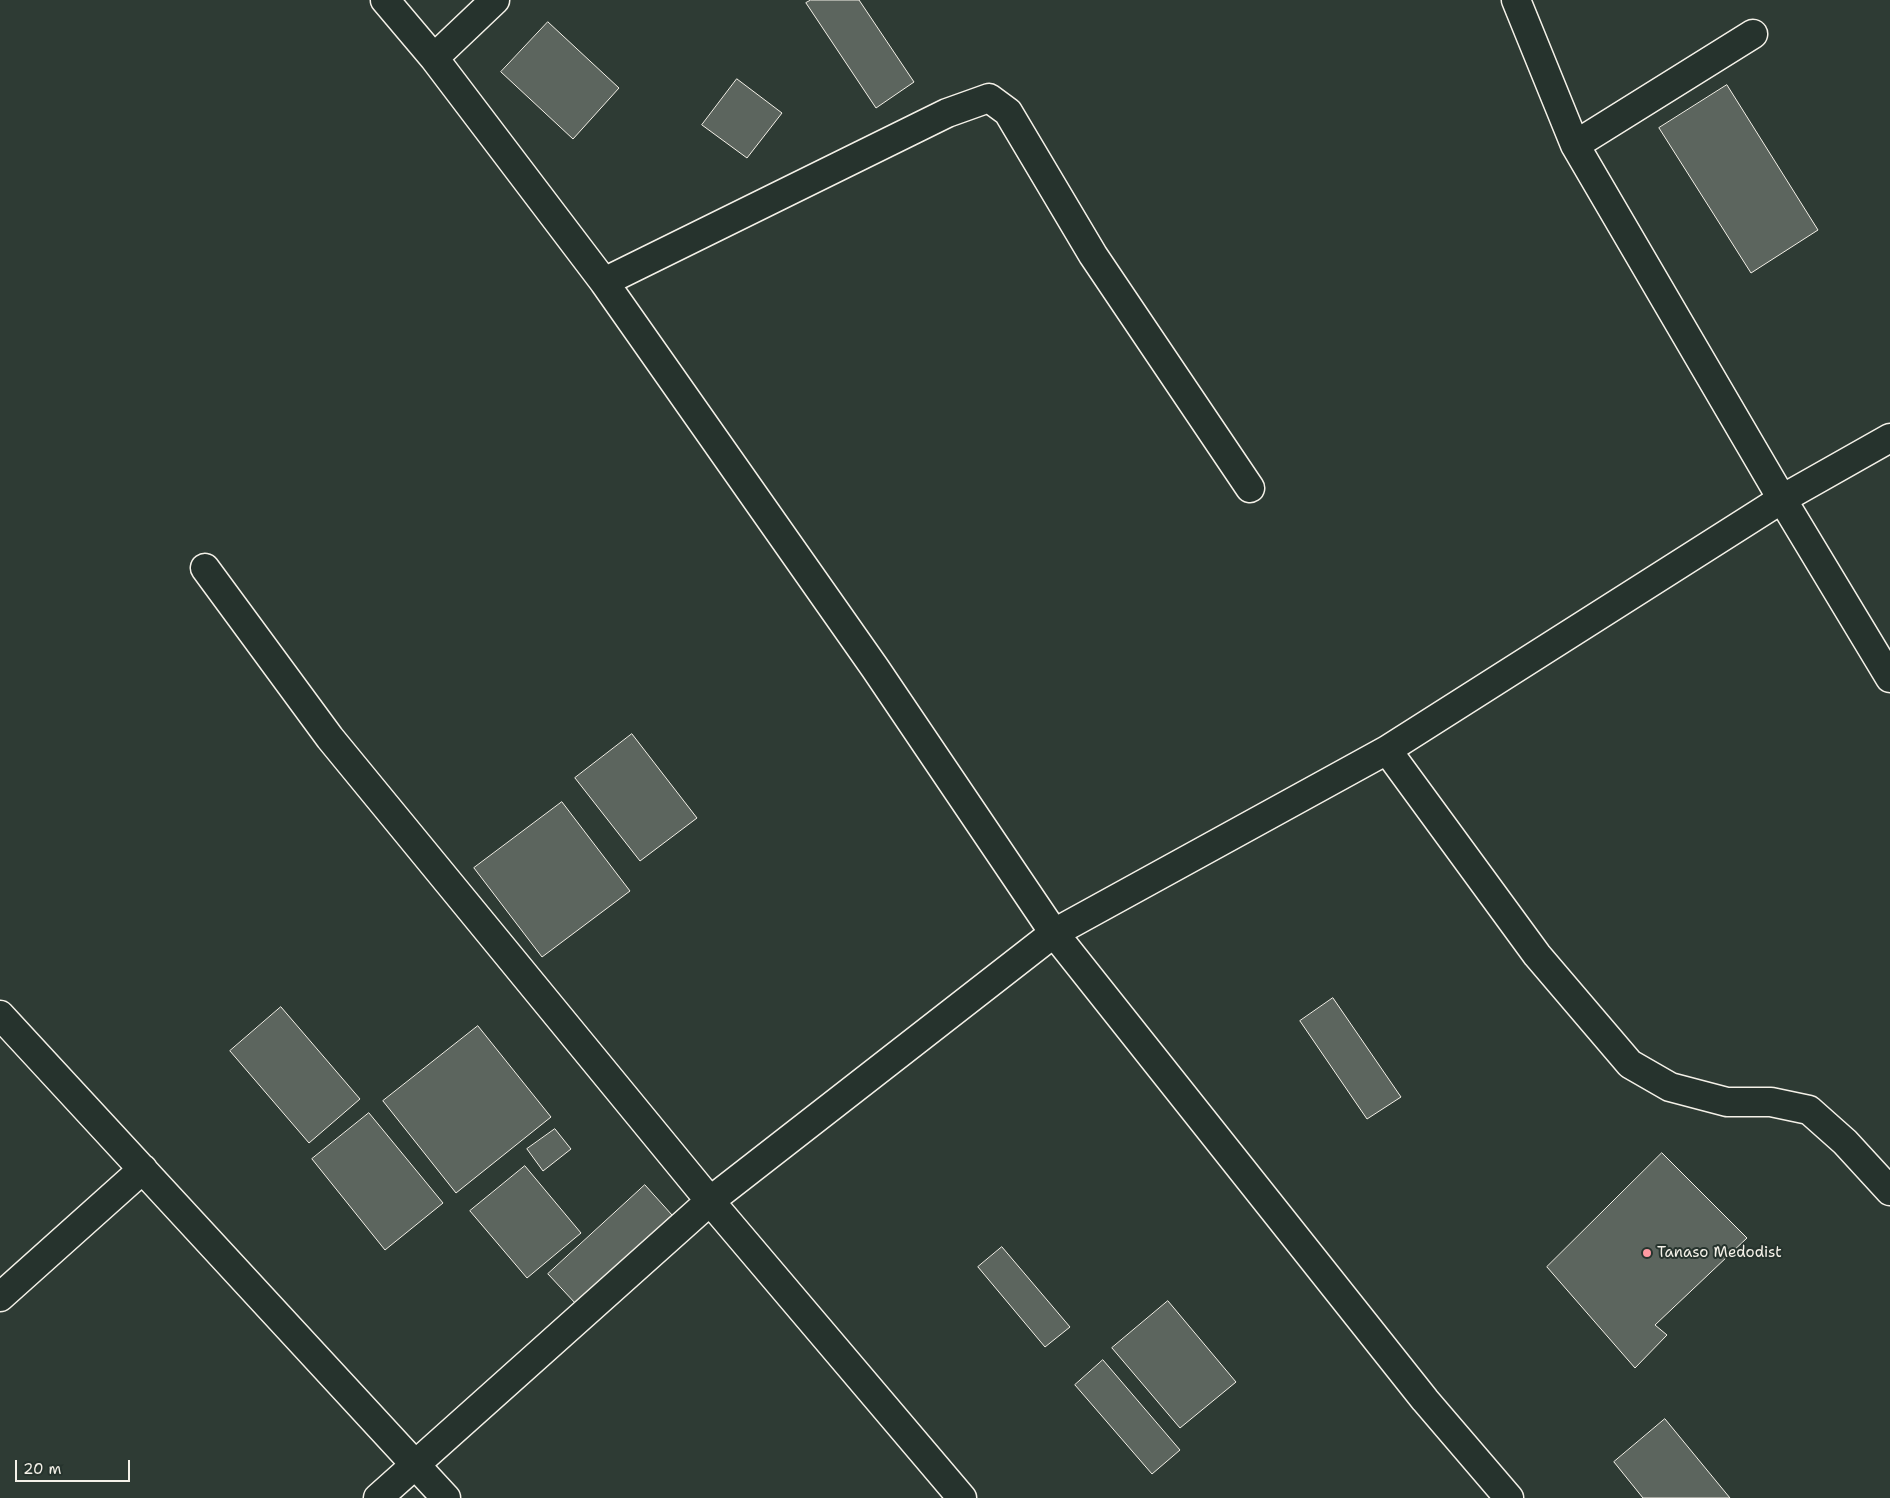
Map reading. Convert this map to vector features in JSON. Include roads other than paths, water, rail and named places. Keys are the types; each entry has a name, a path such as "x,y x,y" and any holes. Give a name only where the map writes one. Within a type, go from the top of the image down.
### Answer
{"street":[{"path":"385,0 434,58 604,282 875,668 1054,933 1425,1400 1509,1498"},
{"path":"434,58 494,0"},
{"path":"1516,0 1575,145 1782,499 1890,678"},
{"path":"1575,145 1753,34"},
{"path":"604,282 947,113 989,98 1008,112 1093,255 1250,488"},
{"path":"378,1498 710,1201 1054,933 1387,750 1782,499 1890,438"},
{"path":"205,568 330,738 710,1201 962,1498"},
{"path":"1387,750 1537,955 1630,1064 1670,1086 1726,1102 1771,1102 1809,1110 1845,1142 1890,1191"},
{"path":"0,1015 446,1498"},
{"path":"0,1297 143,1170"}],"place":[{"name":"Tanaso Medodist","path":"1647,1253"}]}
